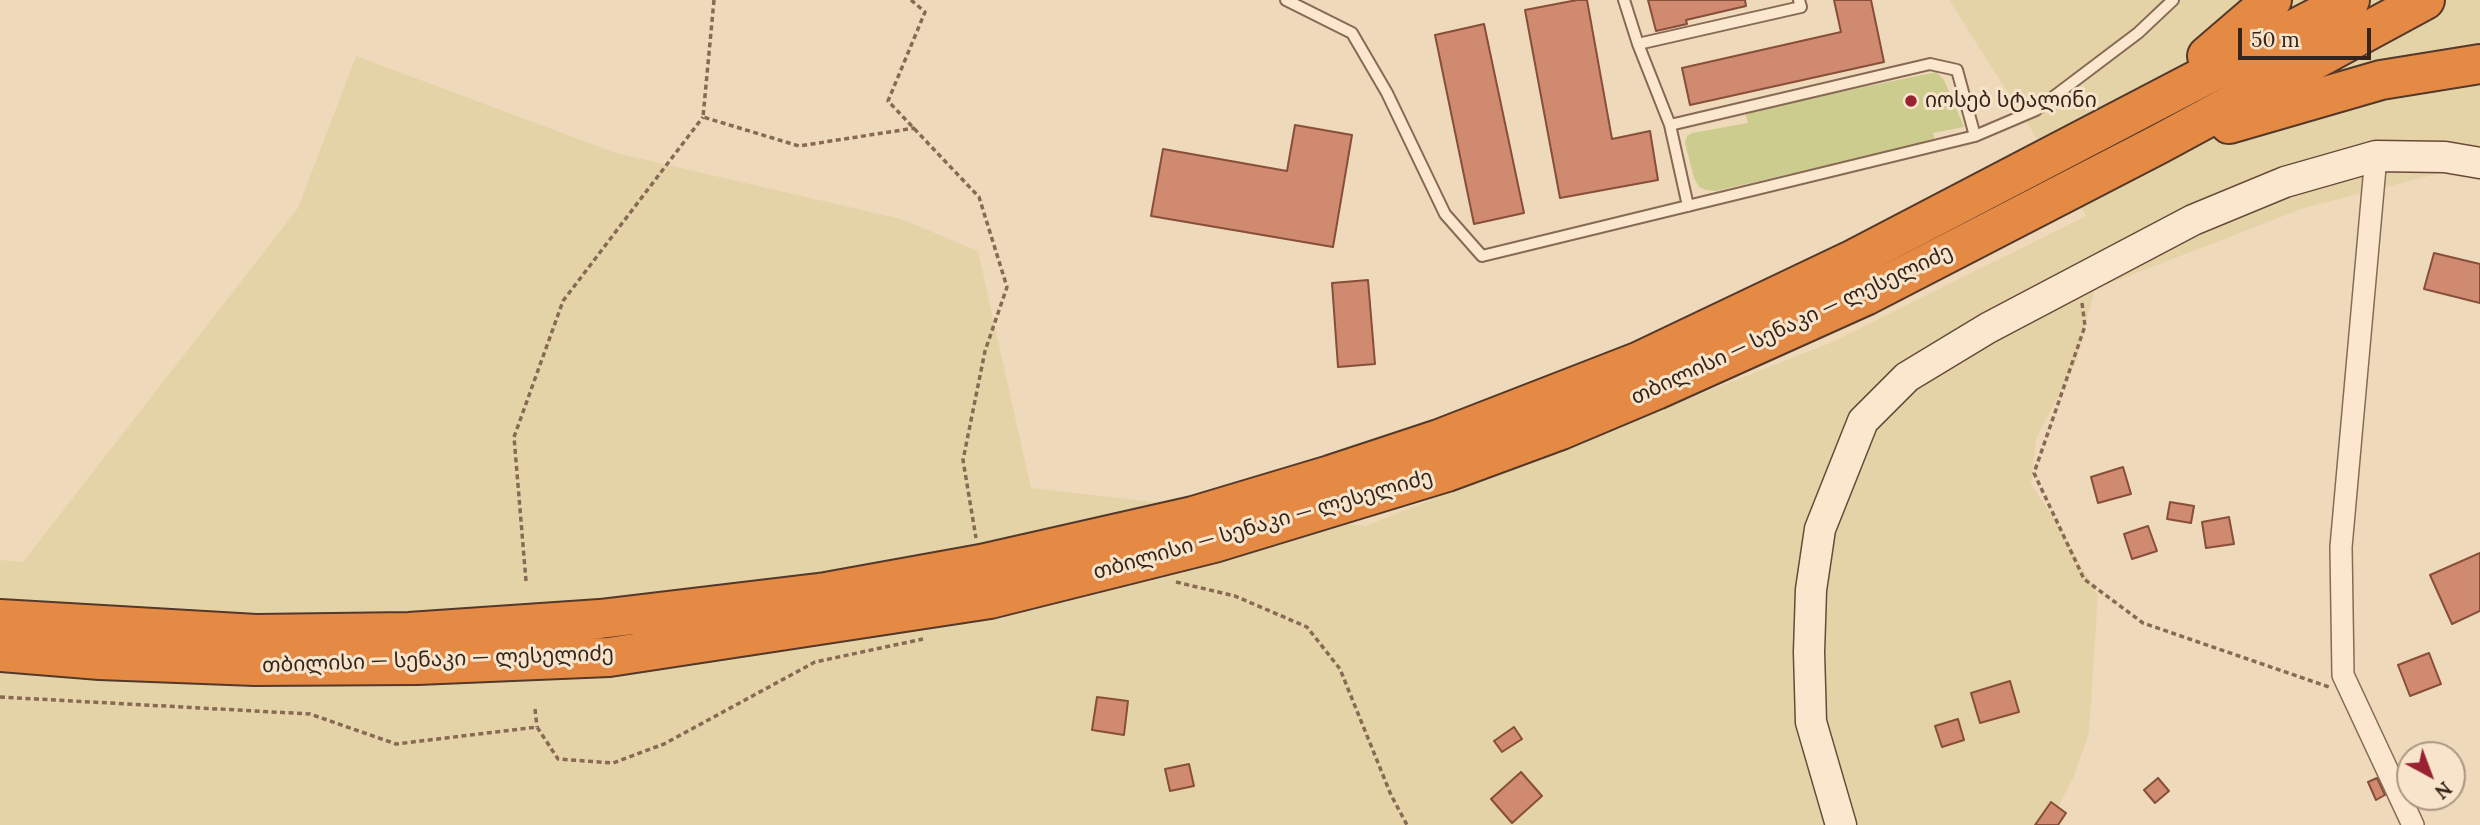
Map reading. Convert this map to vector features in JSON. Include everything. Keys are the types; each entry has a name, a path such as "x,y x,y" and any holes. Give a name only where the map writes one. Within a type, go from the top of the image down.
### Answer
{"highway":[{"path":"2140,109 2272,0"},
{"name":"თბილისი — სენაკი — ლესელიძე","path":"0,619 256,635 409,632 600,619 826,592 981,565 1193,516 1439,439 1640,361 1850,261 2350,0"},
{"name":"თბილისი — სენაკი — ლესელიძე","path":"0,652 100,660 255,666 417,665 609,657 990,599 1214,543 1447,472 1561,430 1866,296 2160,144 2425,0"},
{"path":"2160,144 2381,80 2480,64"}],"street":[{"path":"2376,156 2342,547 2343,675 2413,825"},
{"path":"1841,825 1811,722 1811,590 1820,528 1863,421 1907,377 1988,328 2193,220 2285,182 2376,156 2445,157 2480,163"}],"lane":[{"path":"1286,0 1352,33 1387,93 1445,214 1482,256 1975,136 2036,110 2138,33 2173,0"},
{"path":"1624,0 1671,125 1688,206"},
{"path":"1639,44 1801,7 1799,0"},
{"path":"1671,125 1930,64 1957,70 1975,136"}],"path":[{"path":"526,581 514,437 563,301 703,117 714,0"},
{"path":"911,0 925,12 888,101 979,197 1007,287 985,351 963,460 981,565"},
{"path":"703,117 799,146 915,128"},
{"path":"2080,280 2085,326 2034,473 2084,579 2143,623 2353,696"},
{"path":"1175,582 1234,596 1307,627 1340,668 1391,795 1407,825"},
{"path":"536,709 537,727 558,759 614,763 664,744 815,662 934,637"},
{"path":"0,697 310,714 396,744 537,727"}],"shaded area":[{"path":"1949,0 2480,0 2480,163 2304,208 2095,289 2076,362 2036,439 2031,484 2059,526 2098,595 2089,733 2074,776 2049,825 0,825 0,560 23,562 298,208 356,56 616,153 901,219 978,251 1031,488 1365,526 1830,343 2086,216"},
{"path":"1936,72 1944,80 1964,127 1933,133 1935,140 1716,191 1699,187 1694,178 1685,143 1687,136 1692,133 1748,123 1745,112"}],"building":[{"path":"1587,0 1612,139 1650,131 1658,180 1560,198 1525,10"},
{"path":"1648,0 1745,0 1746,6 1686,20 1687,24 1656,31"},
{"path":"1834,0 1871,0 1884,62 1690,105 1682,68 1841,32"},
{"path":"1484,24 1524,213 1474,224 1435,35"},
{"path":"1295,125 1352,135 1333,247 1151,216 1163,149 1287,171"},
{"path":"2434,253 2480,264 2480,303 2424,289"},
{"path":"1368,280 1375,364 1338,367 1332,283"},
{"path":"2123,467 2131,494 2098,503 2091,477"},
{"path":"2170,502 2194,506 2191,523 2167,519"},
{"path":"2229,517 2234,544 2206,548 2202,522"},
{"path":"2148,526 2157,551 2132,559 2124,534"},
{"path":"2480,553 2480,611 2452,624 2430,575"},
{"path":"2429,653 2441,684 2410,696 2398,665"},
{"path":"2010,681 2019,712 1980,723 1971,693"},
{"path":"1097,697 1128,701 1124,735 1092,730"},
{"path":"1958,719 1964,740 1942,747 1935,726"},
{"path":"1514,727 1522,739 1502,752 1494,741"},
{"path":"1189,764 1194,786 1170,791 1165,769"},
{"path":"1521,772 1542,796 1512,823 1491,799"},
{"path":"2158,778 2169,791 2155,803 2144,790"},
{"path":"2377,778 2385,795 2376,800 2368,782"},
{"path":"2051,802 2066,813 2058,825 2035,825"}],"place":[{"name":"იოსებ სტალინი","path":"1911,101"}]}
